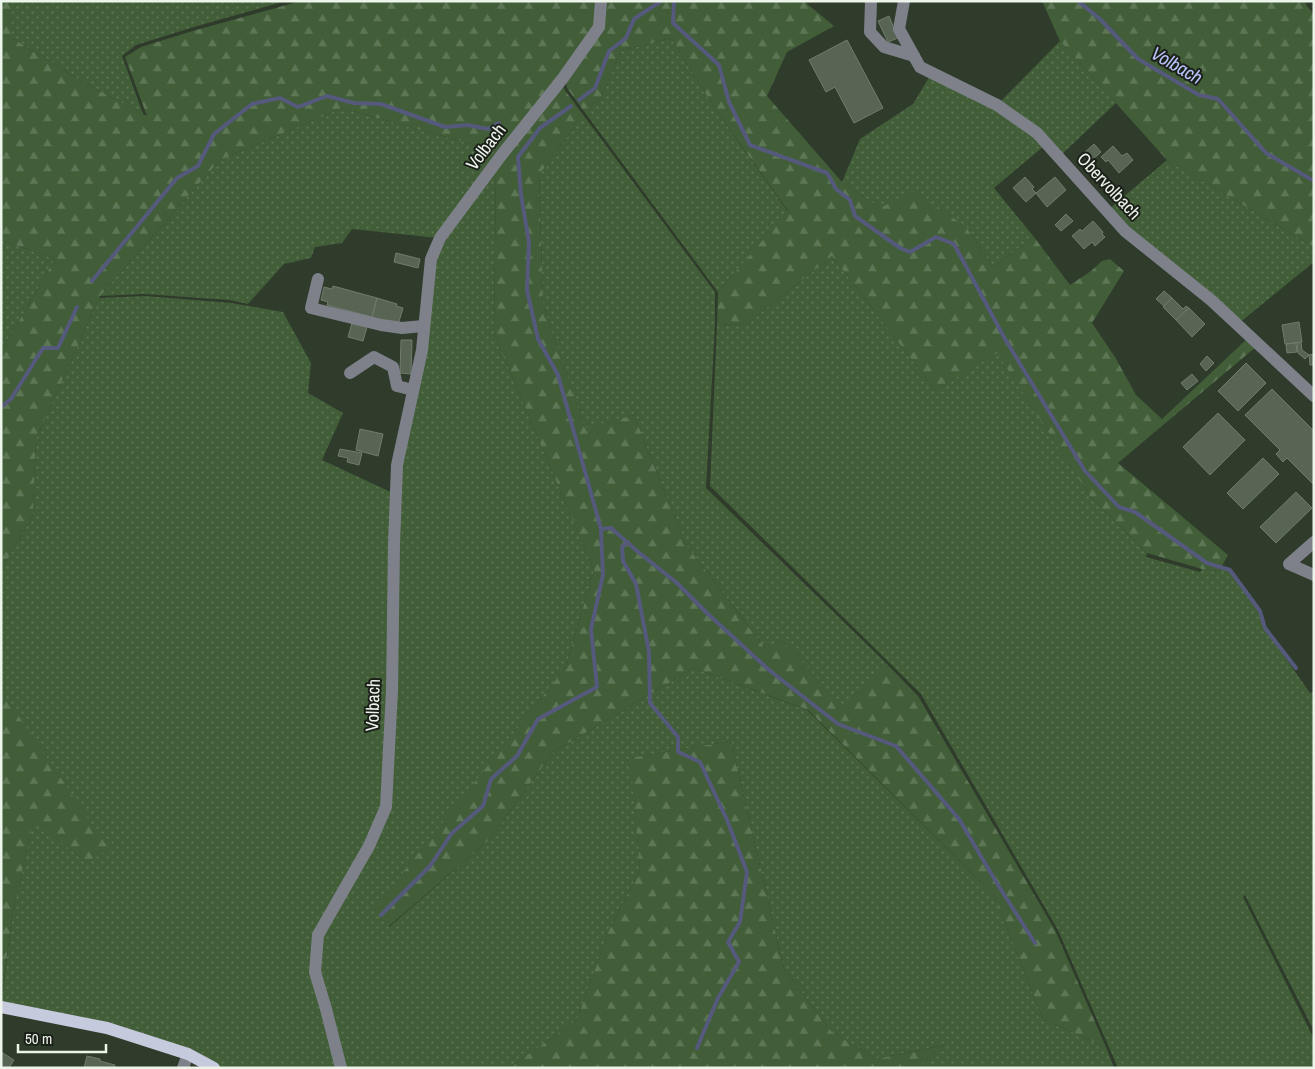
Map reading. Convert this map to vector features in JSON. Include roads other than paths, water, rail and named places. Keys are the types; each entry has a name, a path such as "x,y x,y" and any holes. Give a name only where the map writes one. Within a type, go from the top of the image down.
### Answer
{"main road":[{"path":"1,1007 107,1028 188,1054 214,1068"}],"street":[{"name":"Volbach","path":"341,1068 315,972 318,935 369,846 386,807 392,690 397,465 422,350 431,259 440,238 500,156 564,78 599,27 601,1"},
{"path":"871,1 870,32 884,47 914,56"},
{"name":"Obervolbach","path":"904,1 899,29 920,66 997,105 1038,133 1125,231 1211,300 1314,396"},
{"path":"318,279 311,308 381,326 402,328 423,326"},
{"path":"350,373 374,357 392,367 397,386 413,390"},
{"path":"1314,542 1289,564 1314,575"},
{"path":"183,1068 188,1054"}],"waterway":[{"path":"579,100 595,88 609,51 626,38 634,19 661,1"},
{"path":"674,1 673,23 719,65 729,102 750,145 827,173 836,189 850,200 855,216 900,248 910,252 936,237 954,244 1005,339 1085,471 1119,507 1135,512 1207,563 1230,570 1260,611 1265,628 1296,668"},
{"name":"Volbach","path":"1078,1 1100,19 1138,59 1199,95 1218,99 1266,153 1314,181"},
{"path":"92,281 177,178 198,166 214,134 252,104 280,98 298,107 327,96 354,103 381,104 445,127 468,125 488,129 499,123"},
{"path":"381,915 430,866 452,833 483,806 491,779 517,756 538,719 597,687 591,629 603,575 601,529 558,375 538,339 527,290 529,242 521,195 518,157 540,128 571,106"},
{"path":"1,407 11,399 43,348 58,348 77,307"},
{"path":"601,529 611,528 677,583 769,670 838,724 896,746 959,819 1035,943"},
{"path":"628,542 622,547 623,561 636,584 649,652 650,703 678,737 678,752 700,762 727,820 747,872 740,922 728,942 739,962 718,998 697,1048"}]}
